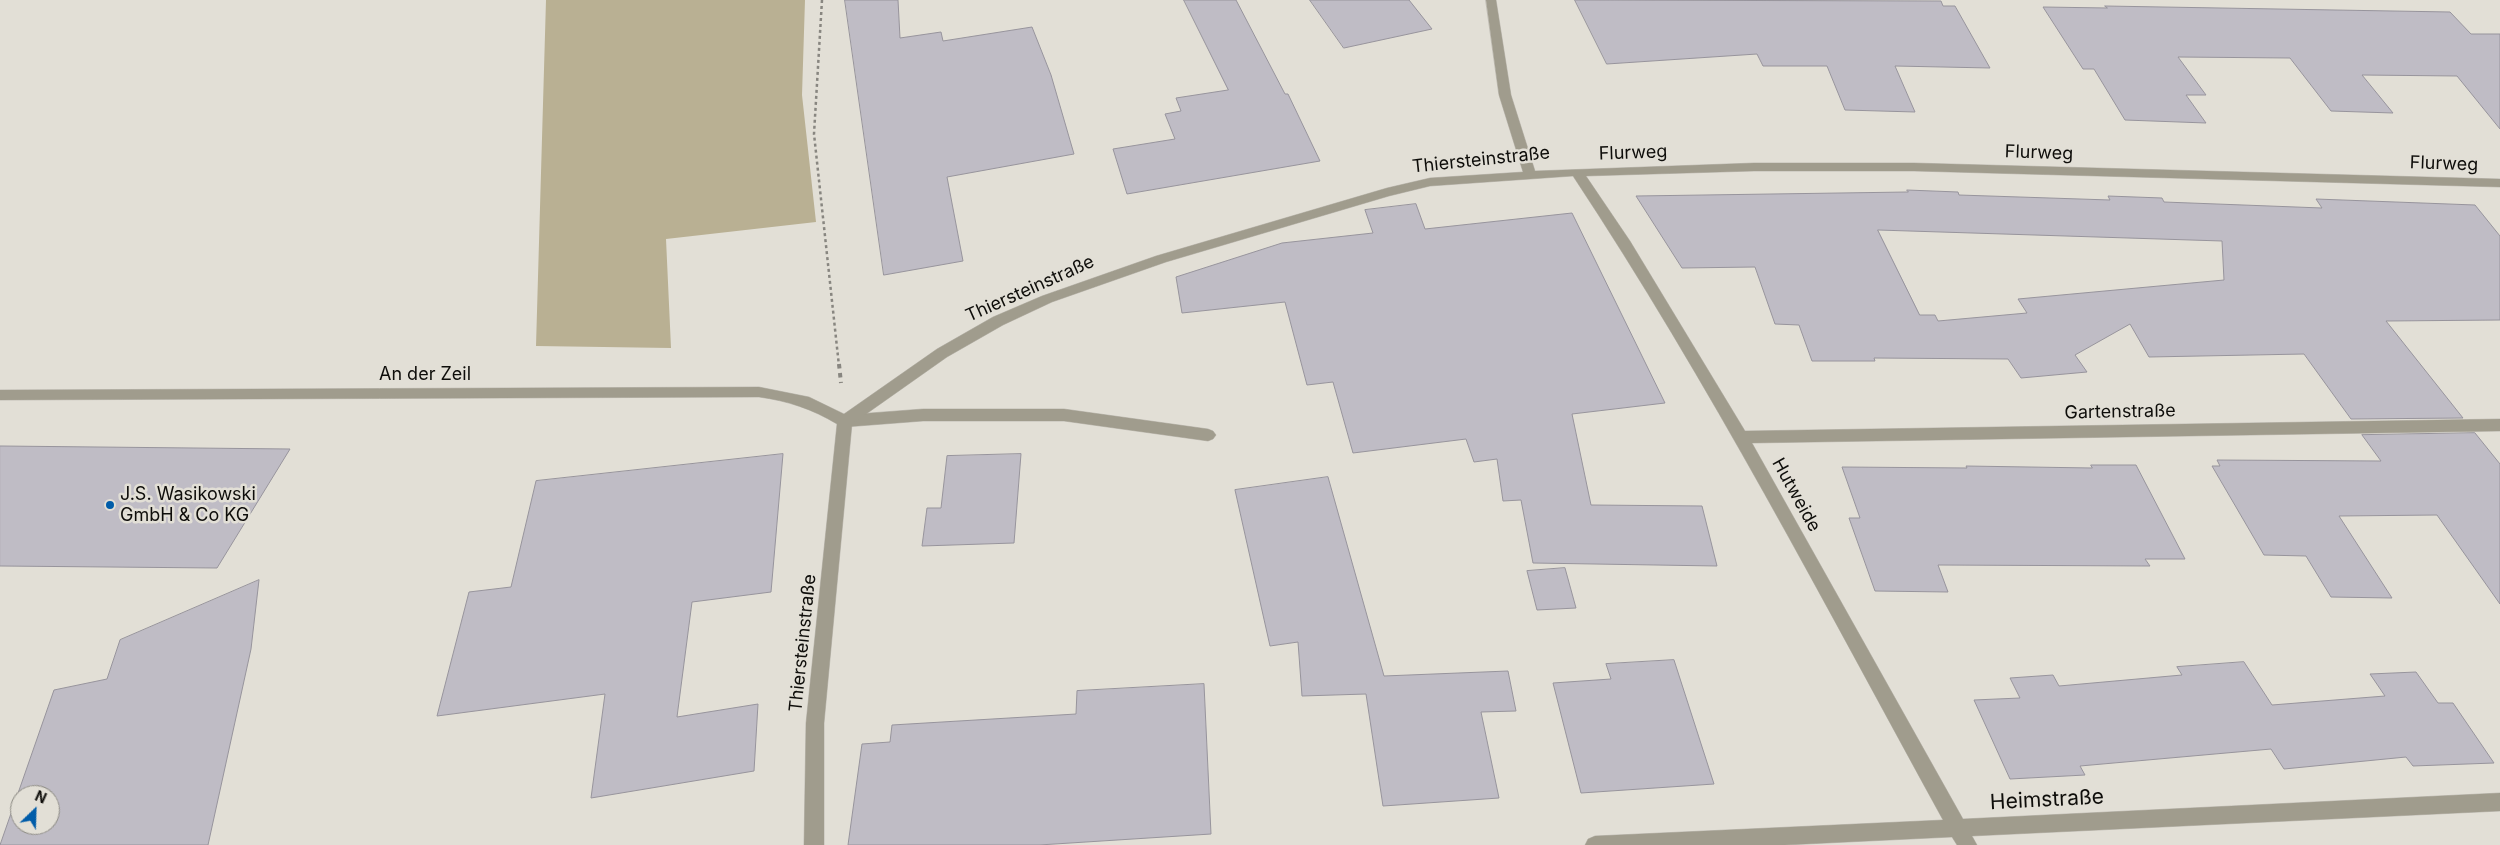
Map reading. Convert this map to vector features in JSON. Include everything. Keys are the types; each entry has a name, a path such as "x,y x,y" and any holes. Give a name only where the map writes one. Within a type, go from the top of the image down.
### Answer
{"street":[{"path":"1491,0 1505,95 1530,174"},
{"name":"Flurweg","path":"1577,172 1754,167 1914,167 2500,183"},
{"name":"Thiersteinstraße","path":"814,845 815,723 845,421 942,353 998,321 1106,277 1161,258 1387,192 1430,182 1577,172"},
{"name":"Hutweide","path":"1577,172 1626,244 1741,437 1959,827 1967,845"},
{"name":"An der Zeil","path":"0,396 759,392 787,395 813,402 845,421"},
{"path":"845,421 923,415 1055,415 1208,435"},
{"name":"Gartenstraße","path":"1741,437 2500,425"},
{"name":"Heimstraße","path":"1595,845 2500,802"}],"path":[{"path":"822,0 814,134 845,421"}],"shaded area":[{"path":"546,0 805,0 802,95 816,222 666,239 671,348 536,346"}],"building":[{"path":"845,0 898,0 900,38 941,32 943,41 1032,27 1051,75 1074,154 947,177 963,261 884,275"},
{"path":"1184,0 1236,0 1285,94 1288,94 1320,161 1127,194 1113,149 1175,139 1165,114 1181,111 1176,98 1228,90"},
{"path":"1310,0 1409,0 1432,29 1344,48"},
{"path":"1575,0 1941,1 1943,6 1955,6 1990,68 1895,66 1915,112 1845,110 1827,66 1763,66 1757,54 1607,64"},
{"path":"2105,6 2450,12 2471,34 2500,34 2500,129 2457,76 2362,75 2393,113 2331,111 2290,58 2178,57 2206,95 2186,95 2206,123 2125,120 2094,69 2083,69 2043,7 2107,8"},
{"path":"1907,190 1958,192 1959,195 2110,200 2108,196 2162,198 2164,202 2322,208 2316,199 2475,205 2500,236 2500,320 2386,321 2463,418 2351,419 2304,354 2149,357 2130,324 2075,355 2087,372 2021,378 2008,359 1874,358 1875,361 1812,361 1799,325 1775,324 1755,267 1682,268 1636,196 1908,192","holes":["1878,230 2222,241 2224,280 2018,299 2027,313 1938,321 1935,315 1920,315"]},
{"path":"1416,204 1425,229 1572,213 1665,403 1572,414 1591,505 1702,506 1717,566 1533,563 1521,500 1503,501 1497,459 1474,462 1466,439 1353,453 1333,382 1307,385 1285,302 1182,313 1176,277 1282,243 1373,233 1365,210"},
{"path":"2475,433 2500,464 2500,604 2437,515 2339,516 2392,598 2331,597 2306,556 2264,555 2212,466 2220,466 2217,460 2381,461 2362,435"},
{"path":"0,446 290,449 217,568 0,566"},
{"path":"783,454 771,592 692,602 677,717 758,704 754,771 591,798 605,694 437,716 469,592 511,587 536,481"},
{"path":"1021,454 1014,543 922,546 927,508 941,508 947,456"},
{"path":"2091,465 2136,465 2185,559 2145,559 2150,566 1938,565 1948,592 1875,591 1849,518 1860,518 1842,467 2092,468"},
{"path":"1328,477 1384,676 1508,671 1516,711 1481,712 1499,798 1383,806 1366,694 1302,696 1298,642 1270,646 1235,490"},
{"path":"1565,568 1576,608 1537,610 1527,571"},
{"path":"259,580 251,649 208,845 0,845 10,816 10,835 60,835 60,785 21,785 54,690 107,679 120,640"},
{"path":"1674,660 1714,784 1581,793 1553,683 1611,679 1606,664"},
{"path":"2244,662 2272,705 2385,696 2370,674 2416,672 2438,703 2453,703 2494,763 2413,766 2406,757 2284,769 2271,749 2080,766 2085,775 2010,779 1974,700 2020,698 2010,678 2053,675 2059,686 2182,675 2177,667"},
{"path":"1204,684 1211,834 1039,845 848,845 862,744 890,742 892,725 1076,714 1077,691"}],"place":[{"name":"J.S. Wasikowski GmbH & Co KG","path":"110,505"}]}
